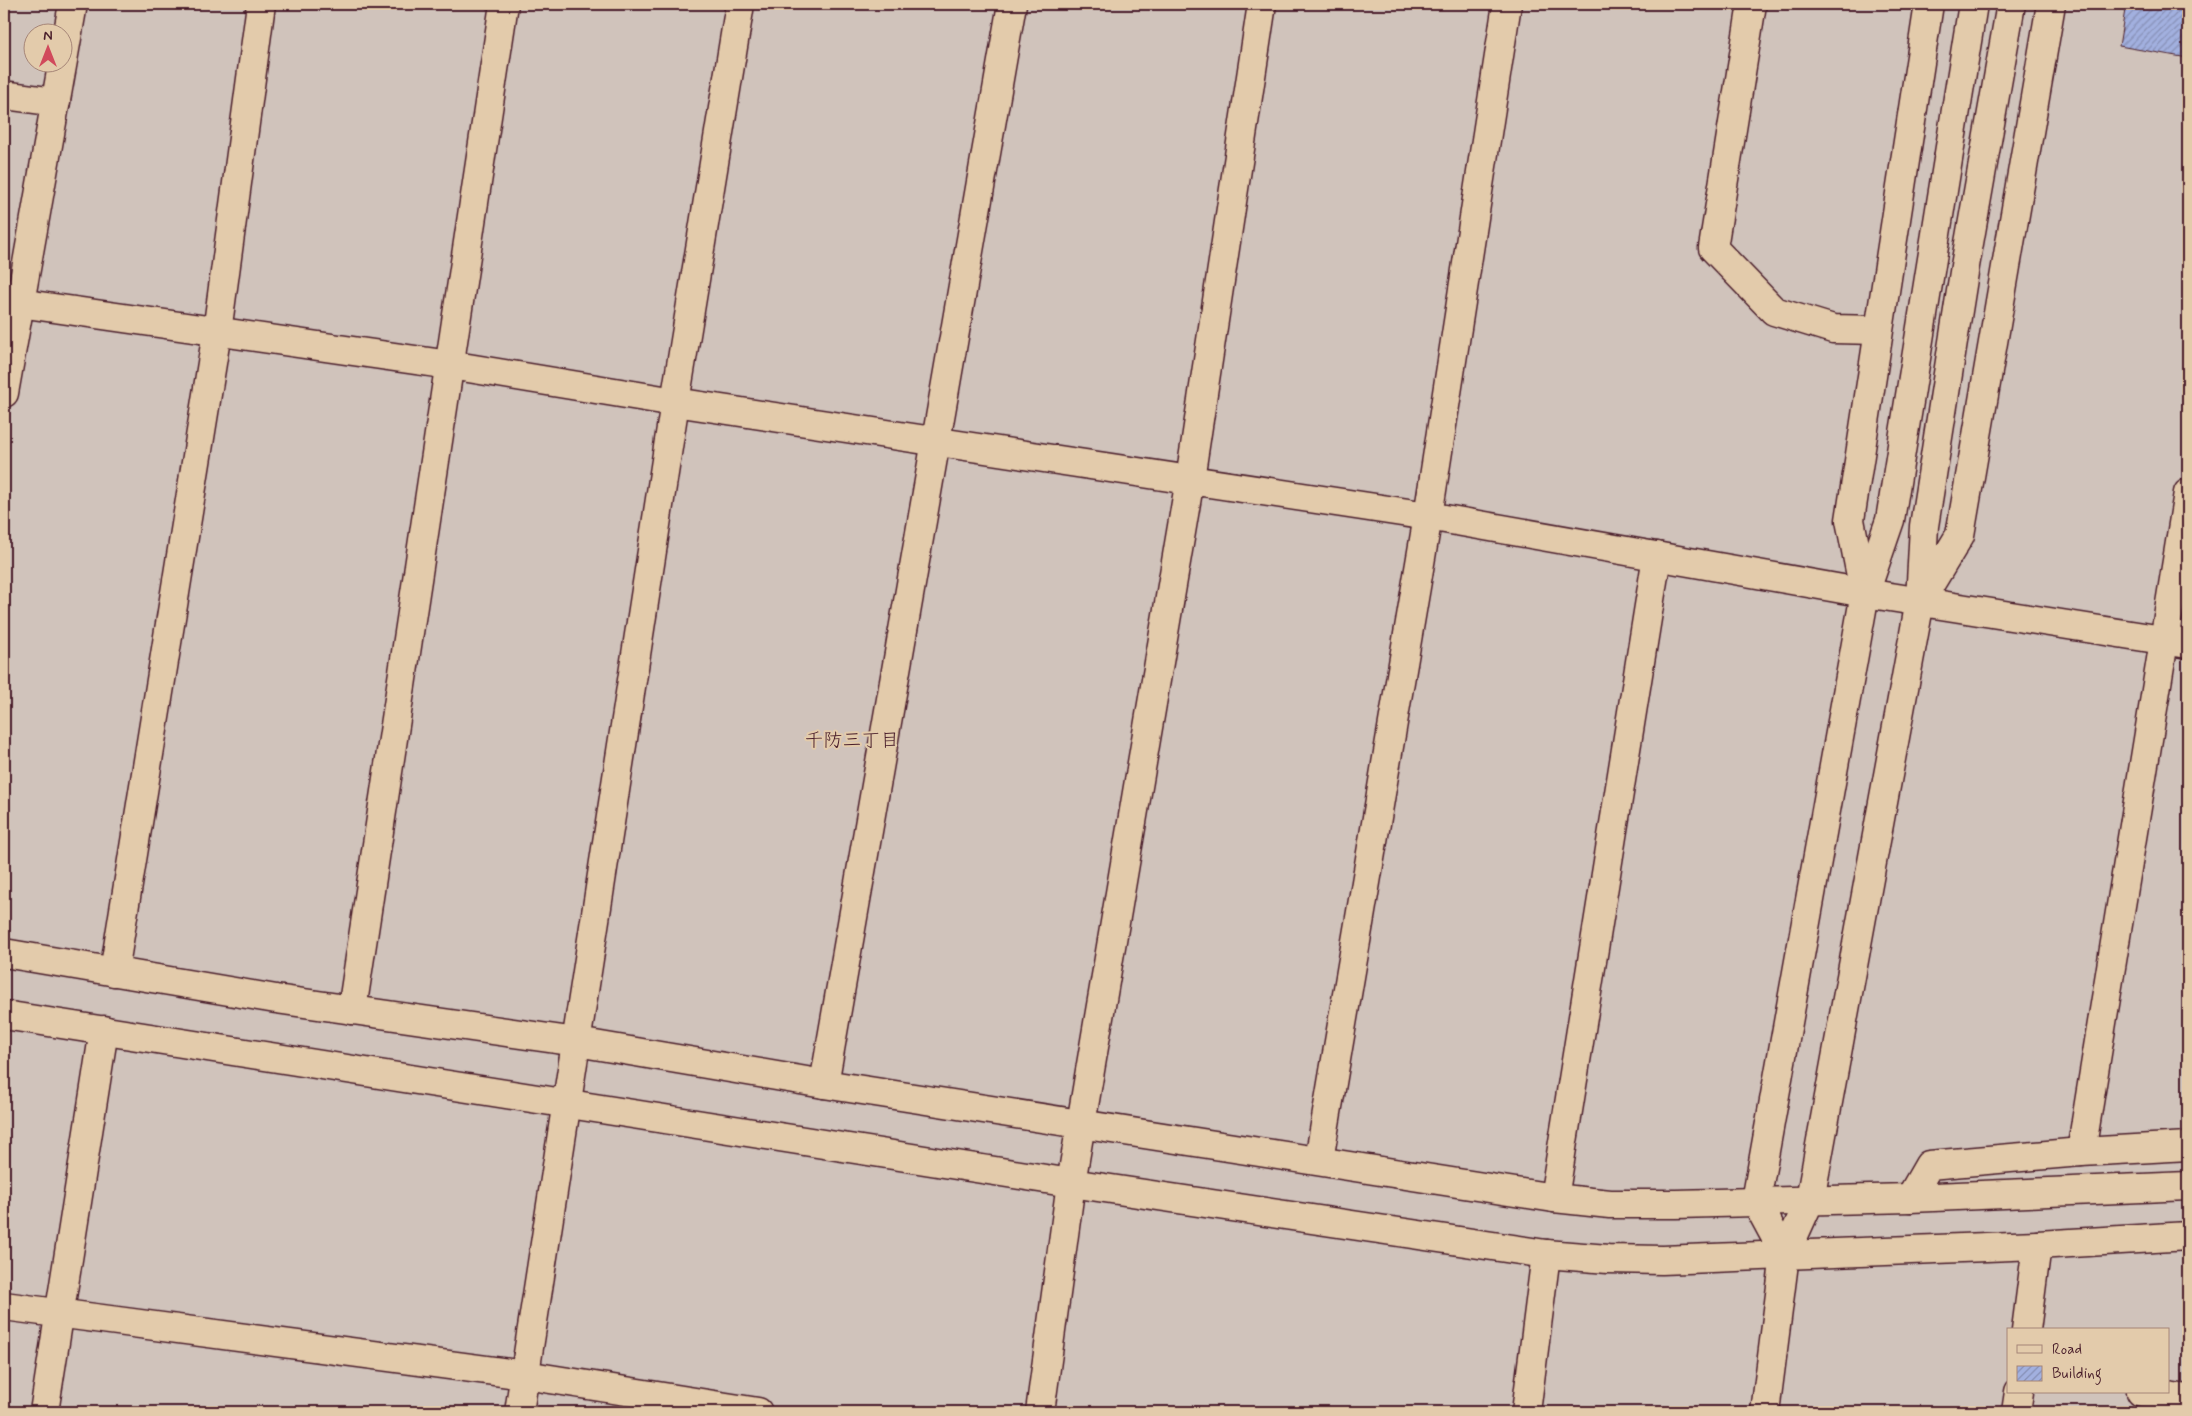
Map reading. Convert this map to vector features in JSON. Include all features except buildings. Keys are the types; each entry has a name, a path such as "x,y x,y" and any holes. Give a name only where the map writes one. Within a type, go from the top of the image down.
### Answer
{"main road":[{"path":"4,393 73,4"},
{"path":"114,972 217,332 261,4"},
{"path":"352,1010 504,4"},
{"path":"519,1412 676,402 740,4"},
{"path":"824,1084 1012,4"},
{"path":"1040,1412 1071,1182 1190,479 1262,4"},
{"path":"1319,1160 1428,516 1507,4"},
{"path":"1752,4 1713,248 1774,311 1833,329 1878,330"},
{"path":"1865,593 1850,520 1929,4"},
{"path":"1785,1255 1756,1201 1865,593 1890,520 1973,4"},
{"path":"1765,1412 1785,1255 1810,1200 1920,601 1924,526 1965,266 2010,4"},
{"path":"1920,601 1960,534 2051,4"},
{"path":"4,95 56,102"},
{"path":"20,303 450,365 676,402 1428,516 1865,593 2176,642"},
{"path":"2081,1152 2176,642 2188,493"},
{"path":"1554,1198 1657,556"},
{"path":"4,953 352,1010 577,1042 824,1084 1554,1198 1610,1204 1910,1198 2188,1186"},
{"path":"4,1015 1071,1182 1546,1254 1608,1259 1662,1260 2036,1245 2188,1236"},
{"path":"44,1412 104,1030"},
{"path":"1910,1198 1929,1165 2081,1152 2188,1146"},
{"path":"2026,1328 2036,1245"},
{"path":"1526,1412 1546,1254"},
{"path":"4,1306 524,1375 758,1412"},
{"path":"2016,1412 2019,1394"},
{"path":"2154,1394 2188,1399"}],"district":[{"name":"千防三丁目","path":"852,739"}]}
